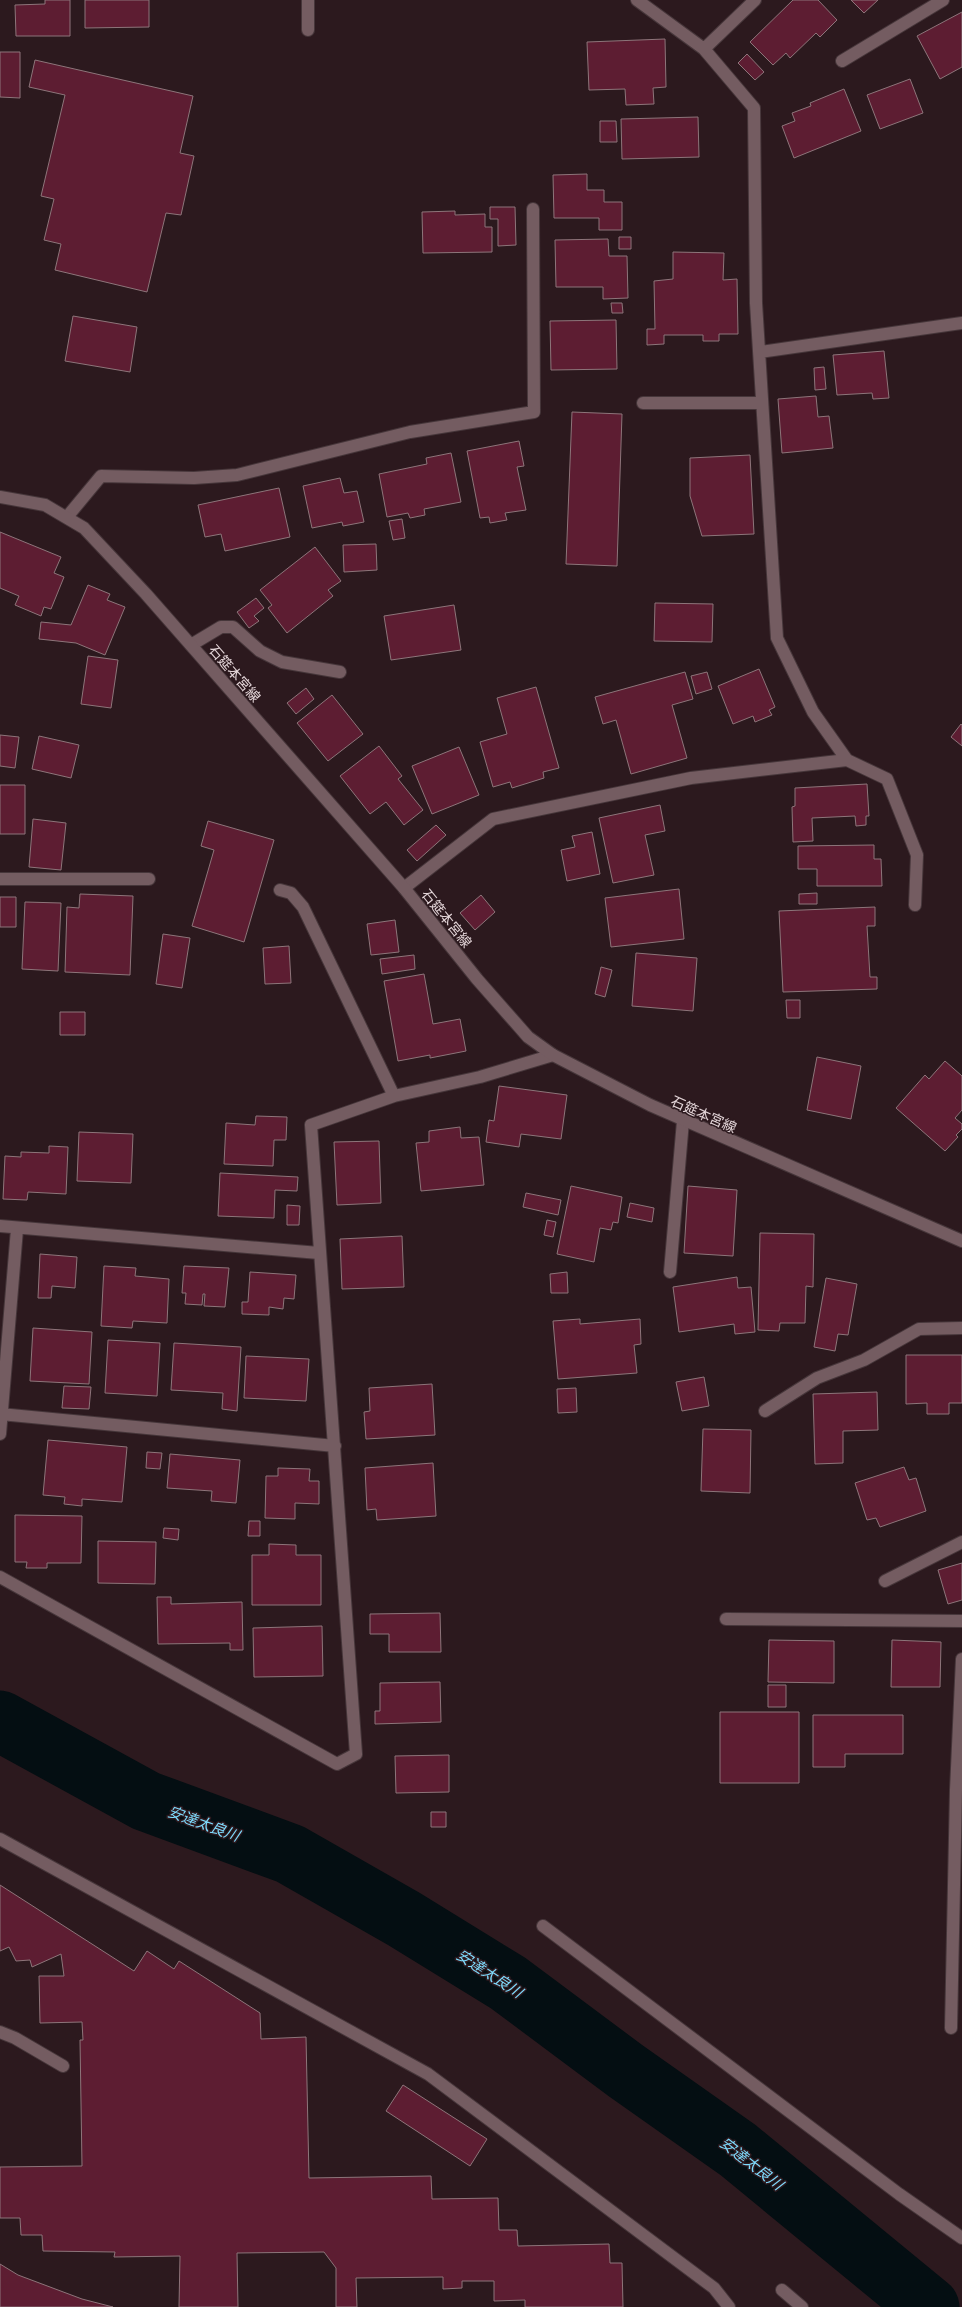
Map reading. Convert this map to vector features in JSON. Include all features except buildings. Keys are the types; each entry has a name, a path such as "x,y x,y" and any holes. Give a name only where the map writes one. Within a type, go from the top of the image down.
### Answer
{"street":[{"path":"308,0 308,30"},
{"path":"637,0 704,50 754,108 756,303 760,352 761,403 777,638 813,712 847,760 887,779 917,855 915,905"},
{"path":"704,50 755,0"},
{"path":"842,61 943,0"},
{"path":"67,517 101,476 194,478 237,475 410,432 534,412 533,209"},
{"path":"760,352 962,323"},
{"path":"643,403 761,403"},
{"name":"石筵本宮線","path":"0,497 45,505 84,528 191,645 404,888 477,979 528,1037 553,1055 683,1121 962,1241"},
{"path":"191,645 221,627 233,627 260,651 282,662 340,672"},
{"path":"404,888 494,820 692,778 847,760"},
{"path":"0,879 149,880"},
{"path":"280,890 292,892 303,907 394,1096"},
{"path":"0,1577 338,1764 356,1754 311,1125 394,1096 480,1076 553,1055"},
{"path":"670,1272 683,1121"},
{"path":"0,1226 17,1229 319,1253"},
{"path":"0,1434 17,1229"},
{"path":"765,1410 817,1378 864,1360 919,1329 962,1328"},
{"path":"1,1414 335,1446"},
{"path":"885,1581 962,1542"},
{"path":"726,1619 962,1621"},
{"path":"951,2028 956,1790 962,1659"},
{"path":"0,1839 428,2074 714,2288 729,2307"},
{"path":"543,1926 899,2194 962,2238"},
{"path":"0,2032 16,2038 63,2066"},
{"path":"782,2290 802,2307"}],"waterway":[{"name":"安達太良川","path":"0,1721 146,1801 290,1854 404,1919 508,1983 626,2071 738,2150 929,2307"}]}
